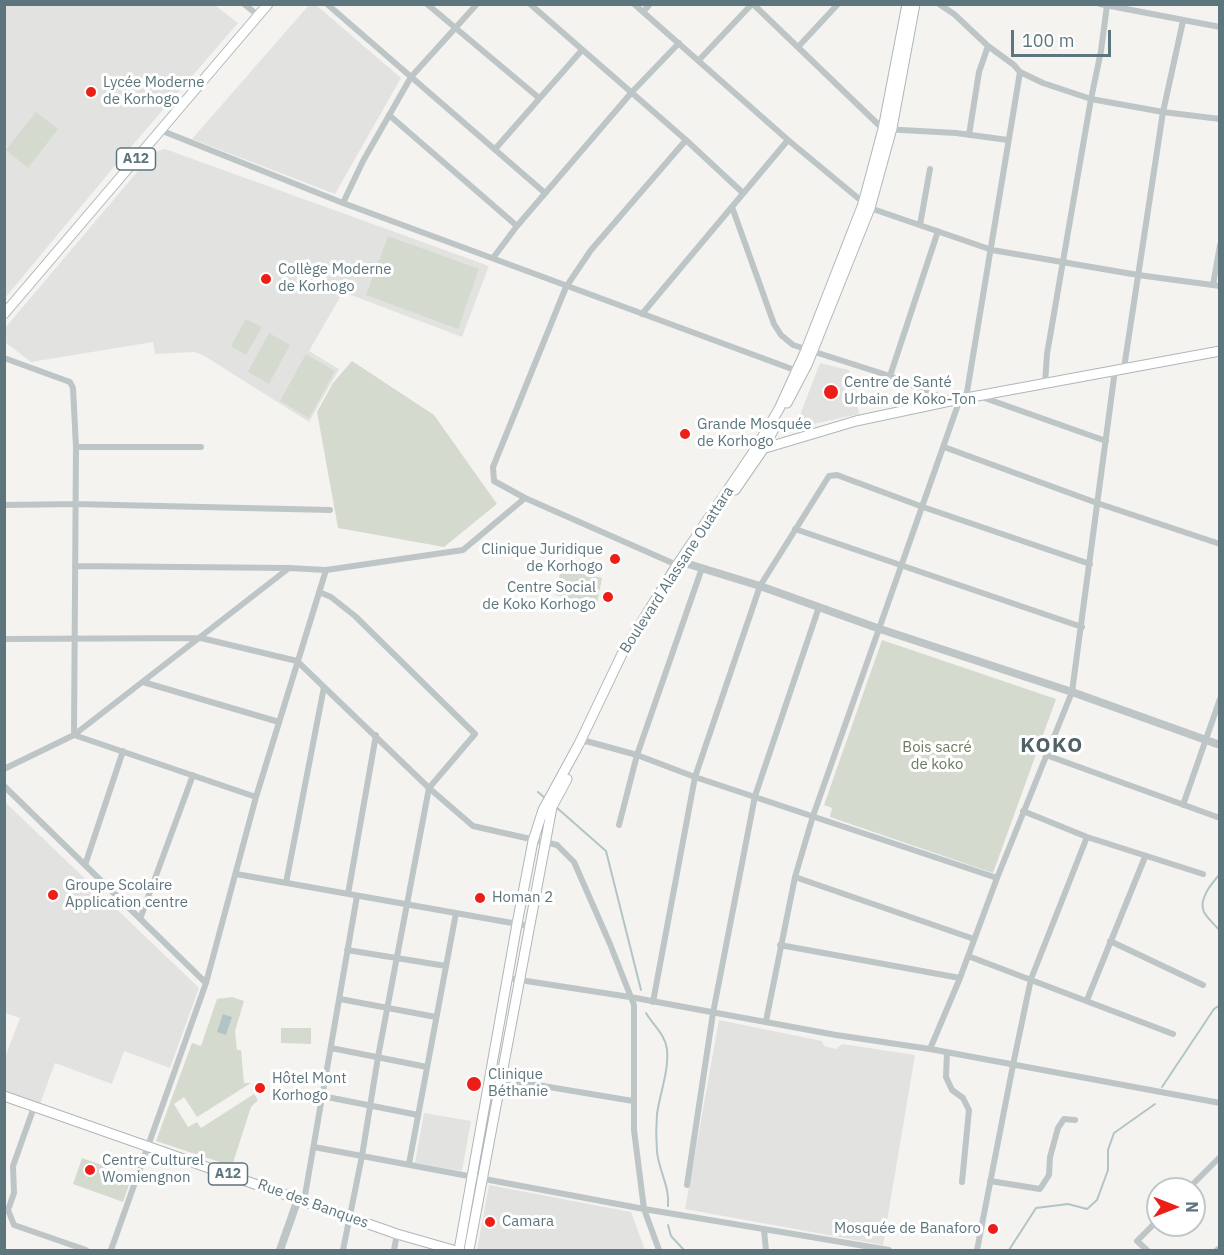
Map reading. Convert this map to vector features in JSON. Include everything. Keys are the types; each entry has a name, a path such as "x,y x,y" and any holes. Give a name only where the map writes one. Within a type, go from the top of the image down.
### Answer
{"main road":[{"name":"A12","path":"4,314 268,4"},
{"name":"Boulevard Alassane Ouattara","path":"887,128 907,4"},
{"name":"Boulevard Alassane Ouattara","path":"681,564 764,448 809,351 867,206 915,4"},
{"path":"754,451 856,421 958,399 1220,351"},
{"name":"Boulevard Alassane Ouattara","path":"459,1251 517,924 533,841 543,810 552,800 637,637 754,451 799,372"},
{"name":"Boulevard Alassane Ouattara","path":"469,1251 552,800"},
{"name":"Rue des Banques","path":"4,1096 397,1234 453,1251"}],"street":[{"path":"244,4 259,16"},
{"path":"327,4 545,192"},
{"path":"427,4 538,98"},
{"path":"343,203 363,161 411,77 477,4"},
{"path":"530,4 632,92 743,193"},
{"path":"634,4 788,140 867,206 992,250 1138,275 1216,285 1220,245"},
{"path":"643,12 650,4"},
{"path":"699,60 752,4 887,128 1008,140"},
{"path":"799,46 838,4"},
{"path":"939,4 954,14 1020,72 1042,83 1091,99 1163,112 1220,119"},
{"path":"1045,384 1047,354 1101,51 1103,5 1220,27"},
{"path":"930,1049 1072,692 1106,441 1138,275 1163,112 1183,21"},
{"path":"493,258 545,192 632,92 679,43"},
{"path":"969,135 979,72 988,46"},
{"path":"496,148 582,50"},
{"path":"766,1021 795,877 813,816 903,565 944,447 958,399 992,250 1020,72"},
{"path":"389,115 517,226"},
{"path":"160,130 343,203 799,372"},
{"path":"686,140 591,250 566,287 493,467 495,480 525,498 681,564 760,586 880,629 1072,692 1220,746"},
{"path":"642,314 788,140"},
{"path":"920,225 930,169"},
{"path":"732,207 774,324 781,335 793,345 809,351 958,399"},
{"path":"890,376 938,231"},
{"path":"4,358 70,382 73,388 75,447 74,735"},
{"path":"978,395 1106,441"},
{"path":"75,447 201,447"},
{"path":"944,447 1220,544"},
{"path":"653,1002 695,777 760,586 829,476 837,475 1090,564"},
{"path":"75,566 326,570 463,550 525,498"},
{"path":"4,505 75,504 330,510"},
{"path":"795,529 1082,627"},
{"path":"4,769 74,735 288,568"},
{"path":"619,825 637,755 702,568"},
{"path":"111,1251 206,983 256,797 326,570"},
{"path":"319,592 331,597 355,616 475,734 429,788 343,1251"},
{"path":"687,1185 713,1013 755,796 819,607"},
{"path":"4,639 201,638 297,661 429,788 473,826 557,845 574,862 634,1005 634,1130 644,1209 659,1251"},
{"path":"142,682 279,722"},
{"path":"286,883 324,687"},
{"path":"1183,804 1220,699"},
{"path":"74,735 256,797"},
{"path":"348,894 376,735"},
{"path":"583,742 637,755 695,777 997,878"},
{"path":"85,864 123,751"},
{"path":"1046,755 1220,818"},
{"path":"140,919 193,775"},
{"path":"4,786 206,983"},
{"path":"1023,812 1087,837 1203,874"},
{"path":"977,1251 1031,980 1087,837"},
{"path":"1087,1000 1144,856"},
{"path":"236,874 529,926"},
{"path":"795,877 974,939"},
{"path":"280,1251 301,1200 314,1147 357,896"},
{"path":"409,1164 456,913"},
{"path":"1110,941 1203,985"},
{"path":"780,945 960,978"},
{"path":"347,950 446,966"},
{"path":"968,956 1173,1034"},
{"path":"507,978 930,1049 1220,1103"},
{"path":"340,999 436,1017"},
{"path":"331,1048 427,1067"},
{"path":"947,1052 946,1077 952,1090 963,1098 969,1110 962,1182"},
{"path":"490,1075 501,1079 633,1101"},
{"path":"322,1096 418,1114"},
{"path":"34,1107 13,1166 14,1193 8,1210 10,1218 14,1225 86,1251"},
{"path":"990,1181 1040,1189 1049,1175 1050,1157 1058,1128 1064,1119 1075,1120"},
{"path":"314,1147 644,1209 889,1251"},
{"path":"1200,1177 1220,1157"},
{"path":"764,1230 766,1251"},
{"path":"1146,1232 1137,1241 1147,1251"},
{"path":"394,1251 397,1234"}],"shaded area":[{"name":"Lycée Moderne de Korhogo","path":"5,5 215,5 238,23 5,298"},
{"path":"309,5 316,5 401,78 335,194 192,139"},
{"name":"Collège Moderne de Korhogo","path":"165,149 489,266 462,337 343,292 309,351 339,369 309,422 203,355 194,352 155,354 153,342 31,362 5,342 5,328 154,152"},
{"name":"Centre de Santé Urbain de Koko-Ton","path":"820,363 849,370 859,414 795,428"},
{"name":"Groupe Scolaire Application centre","path":"5,802 199,988 170,1068 124,1051 112,1084 55,1063 40,1104 5,1091 4,1060 20,1018 5,1013"},
{"path":"223,1014 232,1017 226,1035 217,1032"},
{"path":"719,1020 822,1041 824,1046 836,1049 842,1044 915,1055 883,1245 685,1209"},
{"path":"424,1113 471,1121 462,1171 415,1163"},
{"path":"489,1185 631,1212 645,1250 477,1250"}],"green space":[{"path":"36,112 58,129 28,168 6,150"},
{"path":"388,236 479,269 458,329 366,295"},
{"path":"246,319 262,327 246,355 231,346"},
{"path":"269,333 290,345 269,384 248,372"},
{"path":"306,354 335,371 309,418 280,401"},
{"path":"352,361 434,415 497,504 444,547 338,528 317,412 333,383"},
{"path":"561,569 602,578 597,604 555,595"},
{"name":"Bois sacré de koko","path":"882,640 1056,699 993,873 830,817 832,808 824,805"},
{"path":"232,997 244,1001 235,1031 237,1050 241,1050 244,1083 251,1083 197,1117 184,1097 174,1104 188,1127 197,1122 201,1128 254,1094 258,1100 251,1107 232,1166 156,1141 192,1043 201,1046 217,999"},
{"path":"281,1028 311,1028 311,1044 281,1043"},
{"path":"82,1158 132,1176 123,1202 73,1184"}],"waterway":[{"path":"538,792 545,798"},
{"path":"556,807 606,851 641,990"},
{"path":"1220,874 1207,891 1203,902 1205,914 1220,931"},
{"path":"1162,1087 1214,1009 1220,1005"},
{"path":"646,1013 661,1034 667,1049 667,1065 657,1114 656,1133 657,1152 667,1192 668,1206"},
{"path":"1009,1250 1036,1208 1068,1204 1087,1209 1097,1200 1108,1170 1108,1150 1114,1133 1155,1104"},
{"path":"668,1225 671,1236 684,1250"}],"place":[{"name":"Lycée Moderne de Korhogo","path":"91,92"},
{"name":"Collège Moderne de Korhogo","path":"266,279"},
{"name":"Centre de Santé Urbain de Koko-Ton","path":"831,392"},
{"name":"Grande Mosquée de Korhogo","path":"685,434"},
{"name":"Clinique Juridique de Korhogo","path":"615,559"},
{"name":"Centre Social de Koko Korhogo","path":"608,597"},
{"name":"Groupe Scolaire Application centre","path":"53,895"},
{"name":"Homan 2","path":"480,898"},
{"name":"Clinique Béthanie","path":"474,1084"},
{"name":"Hôtel Mont Korhogo","path":"260,1088"},
{"name":"Centre Culturel Womiengnon","path":"90,1170"},
{"name":"Camara","path":"490,1222"},
{"name":"Mosquée de Banaforo","path":"993,1229"}],"district":[{"name":"KOKO","path":"1052,746"}]}
